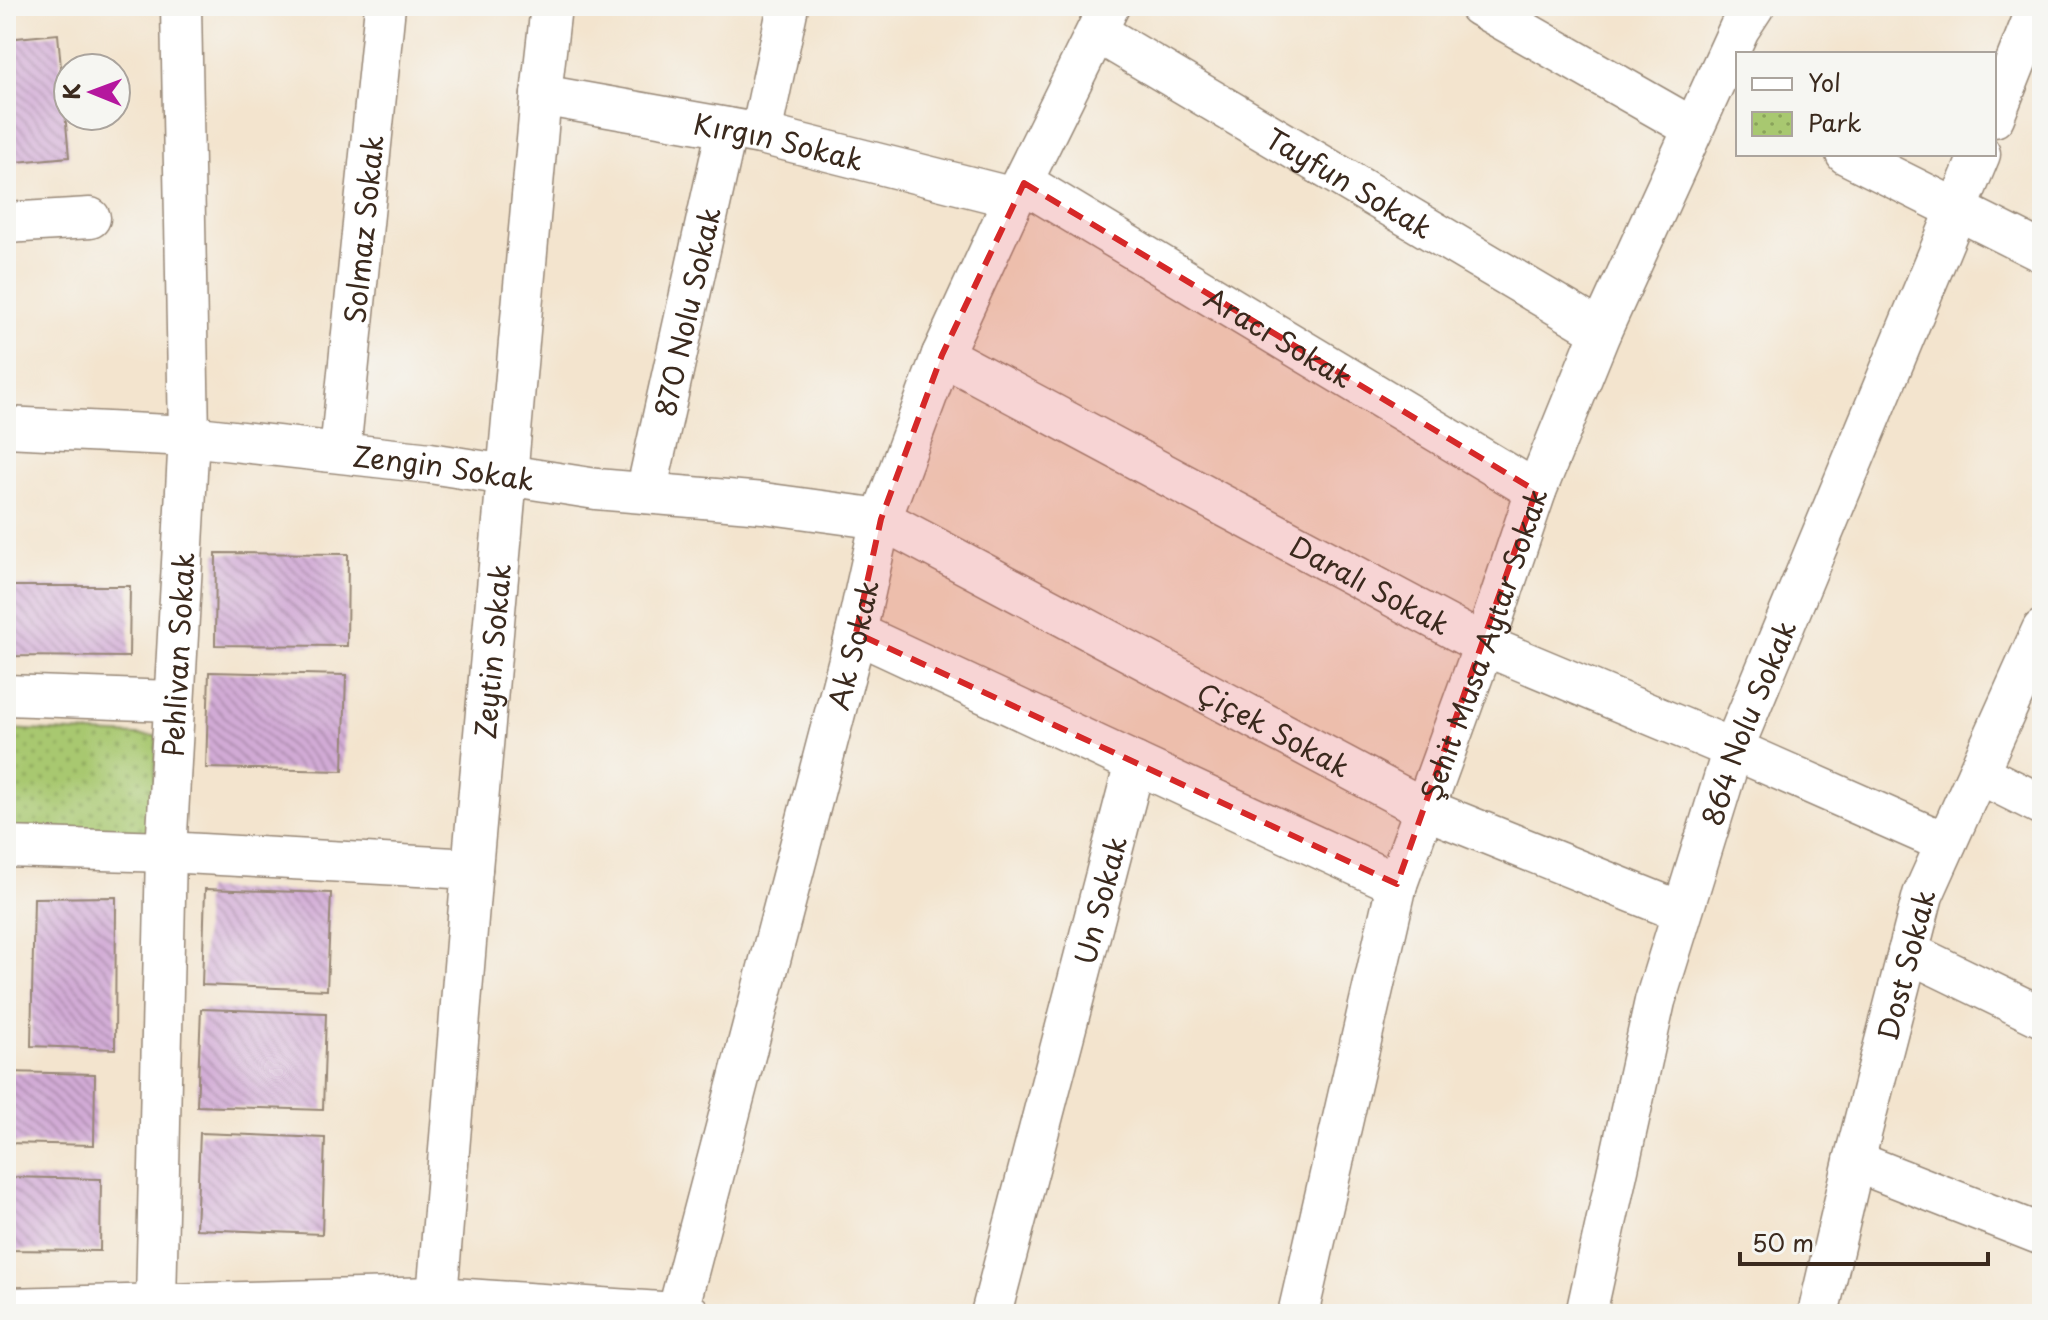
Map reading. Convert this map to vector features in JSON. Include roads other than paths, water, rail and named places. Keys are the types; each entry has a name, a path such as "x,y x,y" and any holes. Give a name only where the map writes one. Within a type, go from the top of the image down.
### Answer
{"street":[{"name":"Pehlivan Sokak","path":"156,1304 166,852 189,436 181,6"},
{"name":"Solmaz Sokak","path":"340,452 385,6"},
{"name":"Zeytin Sokak","path":"437,1297 472,869 551,6"},
{"name":"870 Nolu Sokak","path":"646,493 744,131 788,6"},
{"path":"1479,6 1693,128"},
{"name":"Şehit Musa Aytar Sokak","path":"1298,1314 1397,884 1423,808 1484,645 1536,491 1601,331 1693,128 1725,93 1739,29 1754,6"},
{"path":"1996,112 2038,6"},
{"name":"Ak Sokak","path":"681,1314 856,633 881,519 942,355 1103,19"},
{"name":"Tayfun Sokak","path":"1103,19 1601,331"},
{"name":"Kırgın Sokak","path":"541,95 744,131 1019,190"},
{"path":"1850,156 2042,252"},
{"name":"864 Nolu Sokak","path":"1586,1314 1655,1001 1733,749 1979,156"},
{"name":"Aracı Sokak","path":"1019,190 1536,491"},
{"path":"6,223 90,218"},
{"name":"Daralı Sokak","path":"942,355 1484,645 1733,749 1946,843"},
{"name":"Zengin Sokak","path":"6,427 189,436 340,452 596,489 763,503 881,519"},
{"name":"Çiçek Sokak","path":"881,519 1423,808 1682,912"},
{"name":"Dost Sokak","path":"1818,1314 1923,895 2042,630"},
{"path":"856,633 1397,884"},
{"path":"6,695 172,701"},
{"name":"Un Sokak","path":"991,1314 1135,763"},
{"path":"1978,773 2042,805"},
{"path":"6,847 166,852 472,869"},
{"path":"1908,952 2042,1017"},
{"path":"1854,1161 2042,1235"},
{"path":"6,1308 156,1304 364,1307 437,1297 681,1314"}]}
